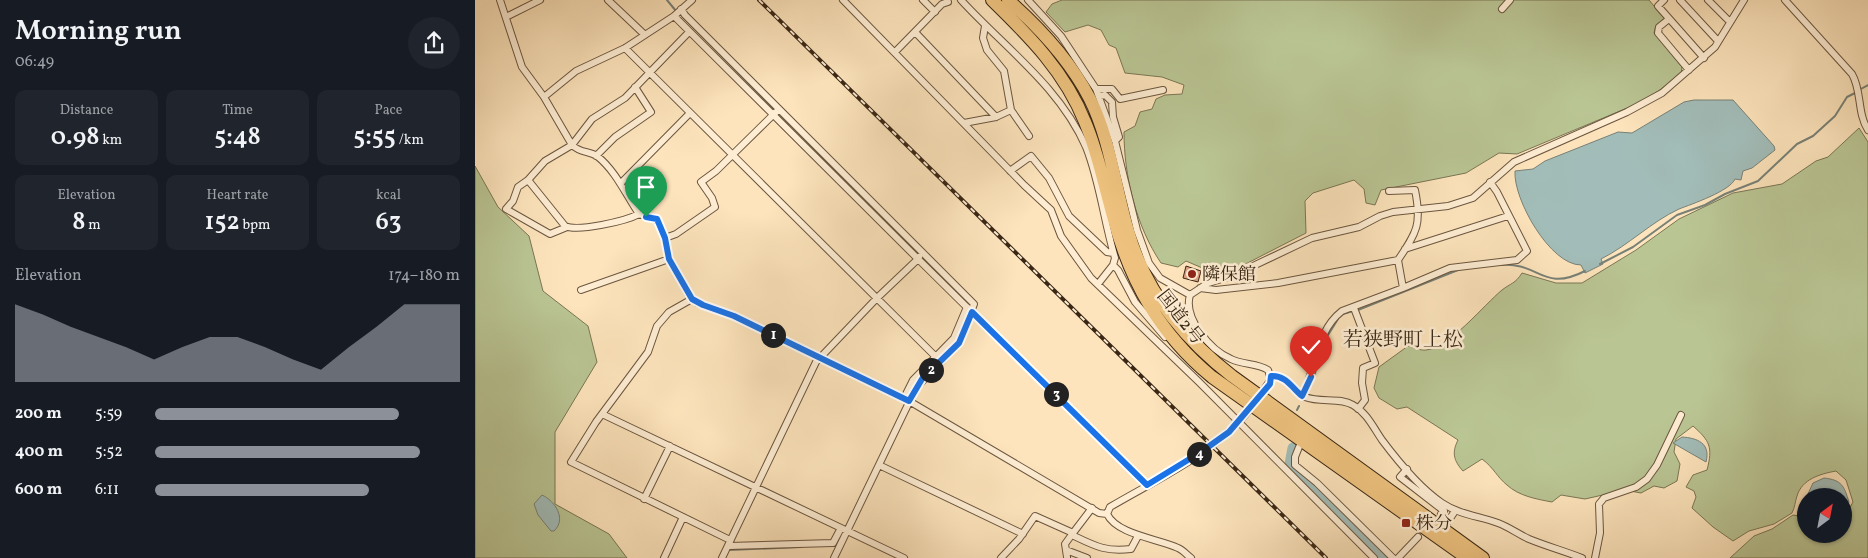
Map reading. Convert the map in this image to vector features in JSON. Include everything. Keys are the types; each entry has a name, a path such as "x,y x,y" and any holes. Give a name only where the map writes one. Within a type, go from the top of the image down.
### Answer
{"highway":[{"name":"国道2号","path":"992,0 1043,51 1061,75 1078,106 1097,156 1125,258 1145,301 1175,343 1205,371 1256,401 1483,558"},
{"name":"国道2号","path":"1008,0 1052,43 1075,73 1090,101 1107,150 1128,231 1139,263 1165,309 1209,358 1256,401 1467,558"}],"street":[{"path":"500,0 519,62 544,98 572,145 577,150 596,156 621,183 639,214"},
{"path":"506,17 540,0"},
{"path":"608,0 645,35"},
{"path":"544,98 576,71 625,48 678,12 692,0"},
{"path":"843,0 1010,171 1045,203 1051,210 1061,236 1097,284 1374,558"},
{"path":"923,0 935,12"},
{"path":"961,0 1045,84 1073,116 1091,164 1115,258 1113,265 1097,284"},
{"path":"1028,0 1061,36 1098,92 1115,141 1137,230 1149,262 1160,278 1190,294"},
{"path":"1502,9 1510,0"},
{"path":"1664,0 1655,3 1704,58"},
{"path":"1680,0 1718,41"},
{"path":"1190,294 1199,288 1232,276 1312,238 1359,227 1380,216 1393,212 1461,203 1473,198 1514,162 1646,103 1704,58 1718,41 1744,0"},
{"path":"1785,0 1852,74 1858,90 1860,109 1868,130"},
{"path":"1712,1 1730,22"},
{"path":"895,52 942,4 948,2"},
{"path":"678,12 689,32 776,111 974,304 959,343 922,379 906,399"},
{"path":"678,12 920,256 967,307 1147,485"},
{"path":"1669,19 1659,27 1658,33 1689,70"},
{"path":"985,26 983,38 987,50 1004,71 1011,110 1029,136"},
{"path":"689,32 625,98 592,119 572,145 545,160 528,180 518,187 515,197 506,209 551,234 567,227 598,225 639,214 657,219 665,238 669,259 692,299 734,316 906,399 1092,508 1107,514 1111,520 1139,536 1176,547 1191,558"},
{"path":"915,32 996,117"},
{"path":"625,48 935,356"},
{"path":"596,156 615,138 651,112 635,87"},
{"path":"1098,92 1112,89 1120,99 1163,90"},
{"path":"1098,92 1105,95 1112,102 1113,117 1119,137 1115,141"},
{"path":"964,123 996,117 1011,110"},
{"path":"665,238 677,234 715,207 712,198 701,182 733,155 776,111"},
{"path":"621,183 690,113"},
{"path":"1010,171 1031,156 1049,178 1069,216 1107,252 1113,253"},
{"path":"528,180 567,227"},
{"path":"1302,396 1309,383 1323,336 1336,316 1342,311 1355,310 1450,268 1517,260 1527,251 1490,182"},
{"path":"1389,191 1415,190 1419,209 1417,232 1398,260 1403,288"},
{"path":"1405,249 1508,216"},
{"path":"722,558 819,358 920,256"},
{"path":"581,290 669,259"},
{"path":"1199,288 1216,290 1278,283 1398,260"},
{"path":"1113,265 1143,312 1163,334 1175,343"},
{"path":"1107,514 1111,506 1207,448 1239,423 1270,384 1271,376 1264,368 1230,359 1219,352 1202,335 1189,309 1190,294"},
{"path":"692,299 669,312 657,326 648,352 602,414 571,462 683,517 730,543 833,543 844,530"},
{"path":"834,558 844,530 879,466 913,380 954,338 967,307"},
{"path":"1355,310 1375,363 1363,368 1362,383 1365,400 1358,409"},
{"path":"1271,376 1278,376 1286,380 1302,396 1326,402 1346,402 1358,409 1407,469 1440,502 1455,511 1496,522 1533,541 1582,558"},
{"path":"602,414 903,558"},
{"path":"1595,558 1600,534 1599,504 1604,498 1636,487 1647,479 1657,465 1681,415"},
{"path":"644,499 670,446"},
{"path":"1299,447 1295,457 1295,465 1393,558"},
{"path":"879,466 1023,534"},
{"path":"1407,469 1400,477 1444,511 1441,514"},
{"path":"1308,492 1317,484"},
{"path":"1087,558 1075,552 1066,553 1065,544 1092,508"},
{"path":"1443,529 1455,511"},
{"path":"1001,558 1023,534 1035,516 1105,550 1131,549 1139,536"},
{"path":"664,558 683,517"},
{"path":"1398,558 1418,537"}],"green space":[{"path":"1062,0 1649,0 1664,18 1656,26 1654,33 1682,67 1681,75 1644,101 1517,154 1499,153 1466,173 1381,190 1375,205 1366,203 1364,189 1354,180 1313,193 1305,201 1306,233 1230,272 1207,270 1186,261 1178,267 1161,263 1152,249 1138,217 1126,166 1124,132 1135,126 1140,112 1152,109 1156,99 1165,95 1182,94 1184,85 1162,77 1125,73 1116,48 1109,45 1101,30 1088,25 1065,32 1046,12 1052,4"},
{"path":"1859,128 1868,142 1868,558 1730,558 1754,536 1772,529 1793,515 1797,516 1797,543 1852,543 1853,488 1849,488 1846,480 1836,471 1812,478 1801,488 1797,488 1797,496 1792,513 1774,524 1749,531 1733,541 1713,527 1692,508 1696,497 1694,491 1686,487 1693,475 1707,470 1710,456 1709,445 1693,426 1676,439 1674,452 1680,464 1677,481 1664,488 1654,486 1641,493 1625,490 1585,499 1561,495 1552,502 1540,500 1512,489 1482,459 1463,471 1454,456 1458,440 1407,407 1397,409 1379,398 1374,388 1379,367 1408,346 1426,350 1445,342 1522,273 1556,283 1582,283 1636,250 1679,219 1733,193 1782,184 1816,161 1828,157"},
{"path":"475,166 498,207 529,236 543,291 588,326 597,362 555,432 555,504 609,534 627,558 475,558"}],"water":[{"path":"1694,100 1733,100 1774,146 1775,150 1752,168 1743,171 1741,180 1735,179 1732,184 1719,192 1669,214 1601,259 1603,264 1585,273 1581,265 1569,262 1557,254 1546,243 1527,213 1520,198 1515,171 1533,169 1545,161 1618,132 1632,133 1684,102"},
{"path":"1682,437 1698,440 1705,446 1706,462 1673,443"},
{"path":"1824,478 1839,482 1844,488 1811,488 1813,483"},
{"path":"542,495 551,501 558,511 558,526 554,531 551,531 538,515 534,504"}],"building":[{"name":"隣保館","path":"1186,266 1201,271 1198,282 1183,278"}],"waterway":[{"path":"667,0 676,11"},
{"path":"680,14 775,110"},
{"path":"1859,90 1868,85"},
{"path":"1600,264 1633,247 1677,215 1705,205 1725,194 1758,181 1797,144 1813,136 1835,116 1847,97 1855,93"},
{"path":"779,113 789,124"},
{"path":"1500,265 1524,267 1549,278 1559,279 1571,277 1585,271"},
{"path":"1358,310 1458,270"},
{"path":"1343,314 1353,311"},
{"path":"1311,386 1325,340 1338,319"},
{"path":"914,386 922,375"},
{"path":"1297,410 1299,406"},
{"path":"1293,448 1290,464 1385,558"},
{"path":"729,550 801,547"}],"railway":[{"path":"759,0 1326,558"}],"place":[{"name":"隣保館","path":"1192,274"},
{"name":"株分","path":"1406,523"}],"district":[{"name":"若狭野町上松","path":"1403,339"}],"route":[{"path":"646,217 657,219 665,238 669,259 692,299 697,303 734,316 909,401 922,379 962,339 972,312 1147,485 1201,452 1229,432 1239,423 1270,384 1271,376 1282,377 1302,396 1311,377"}]}
